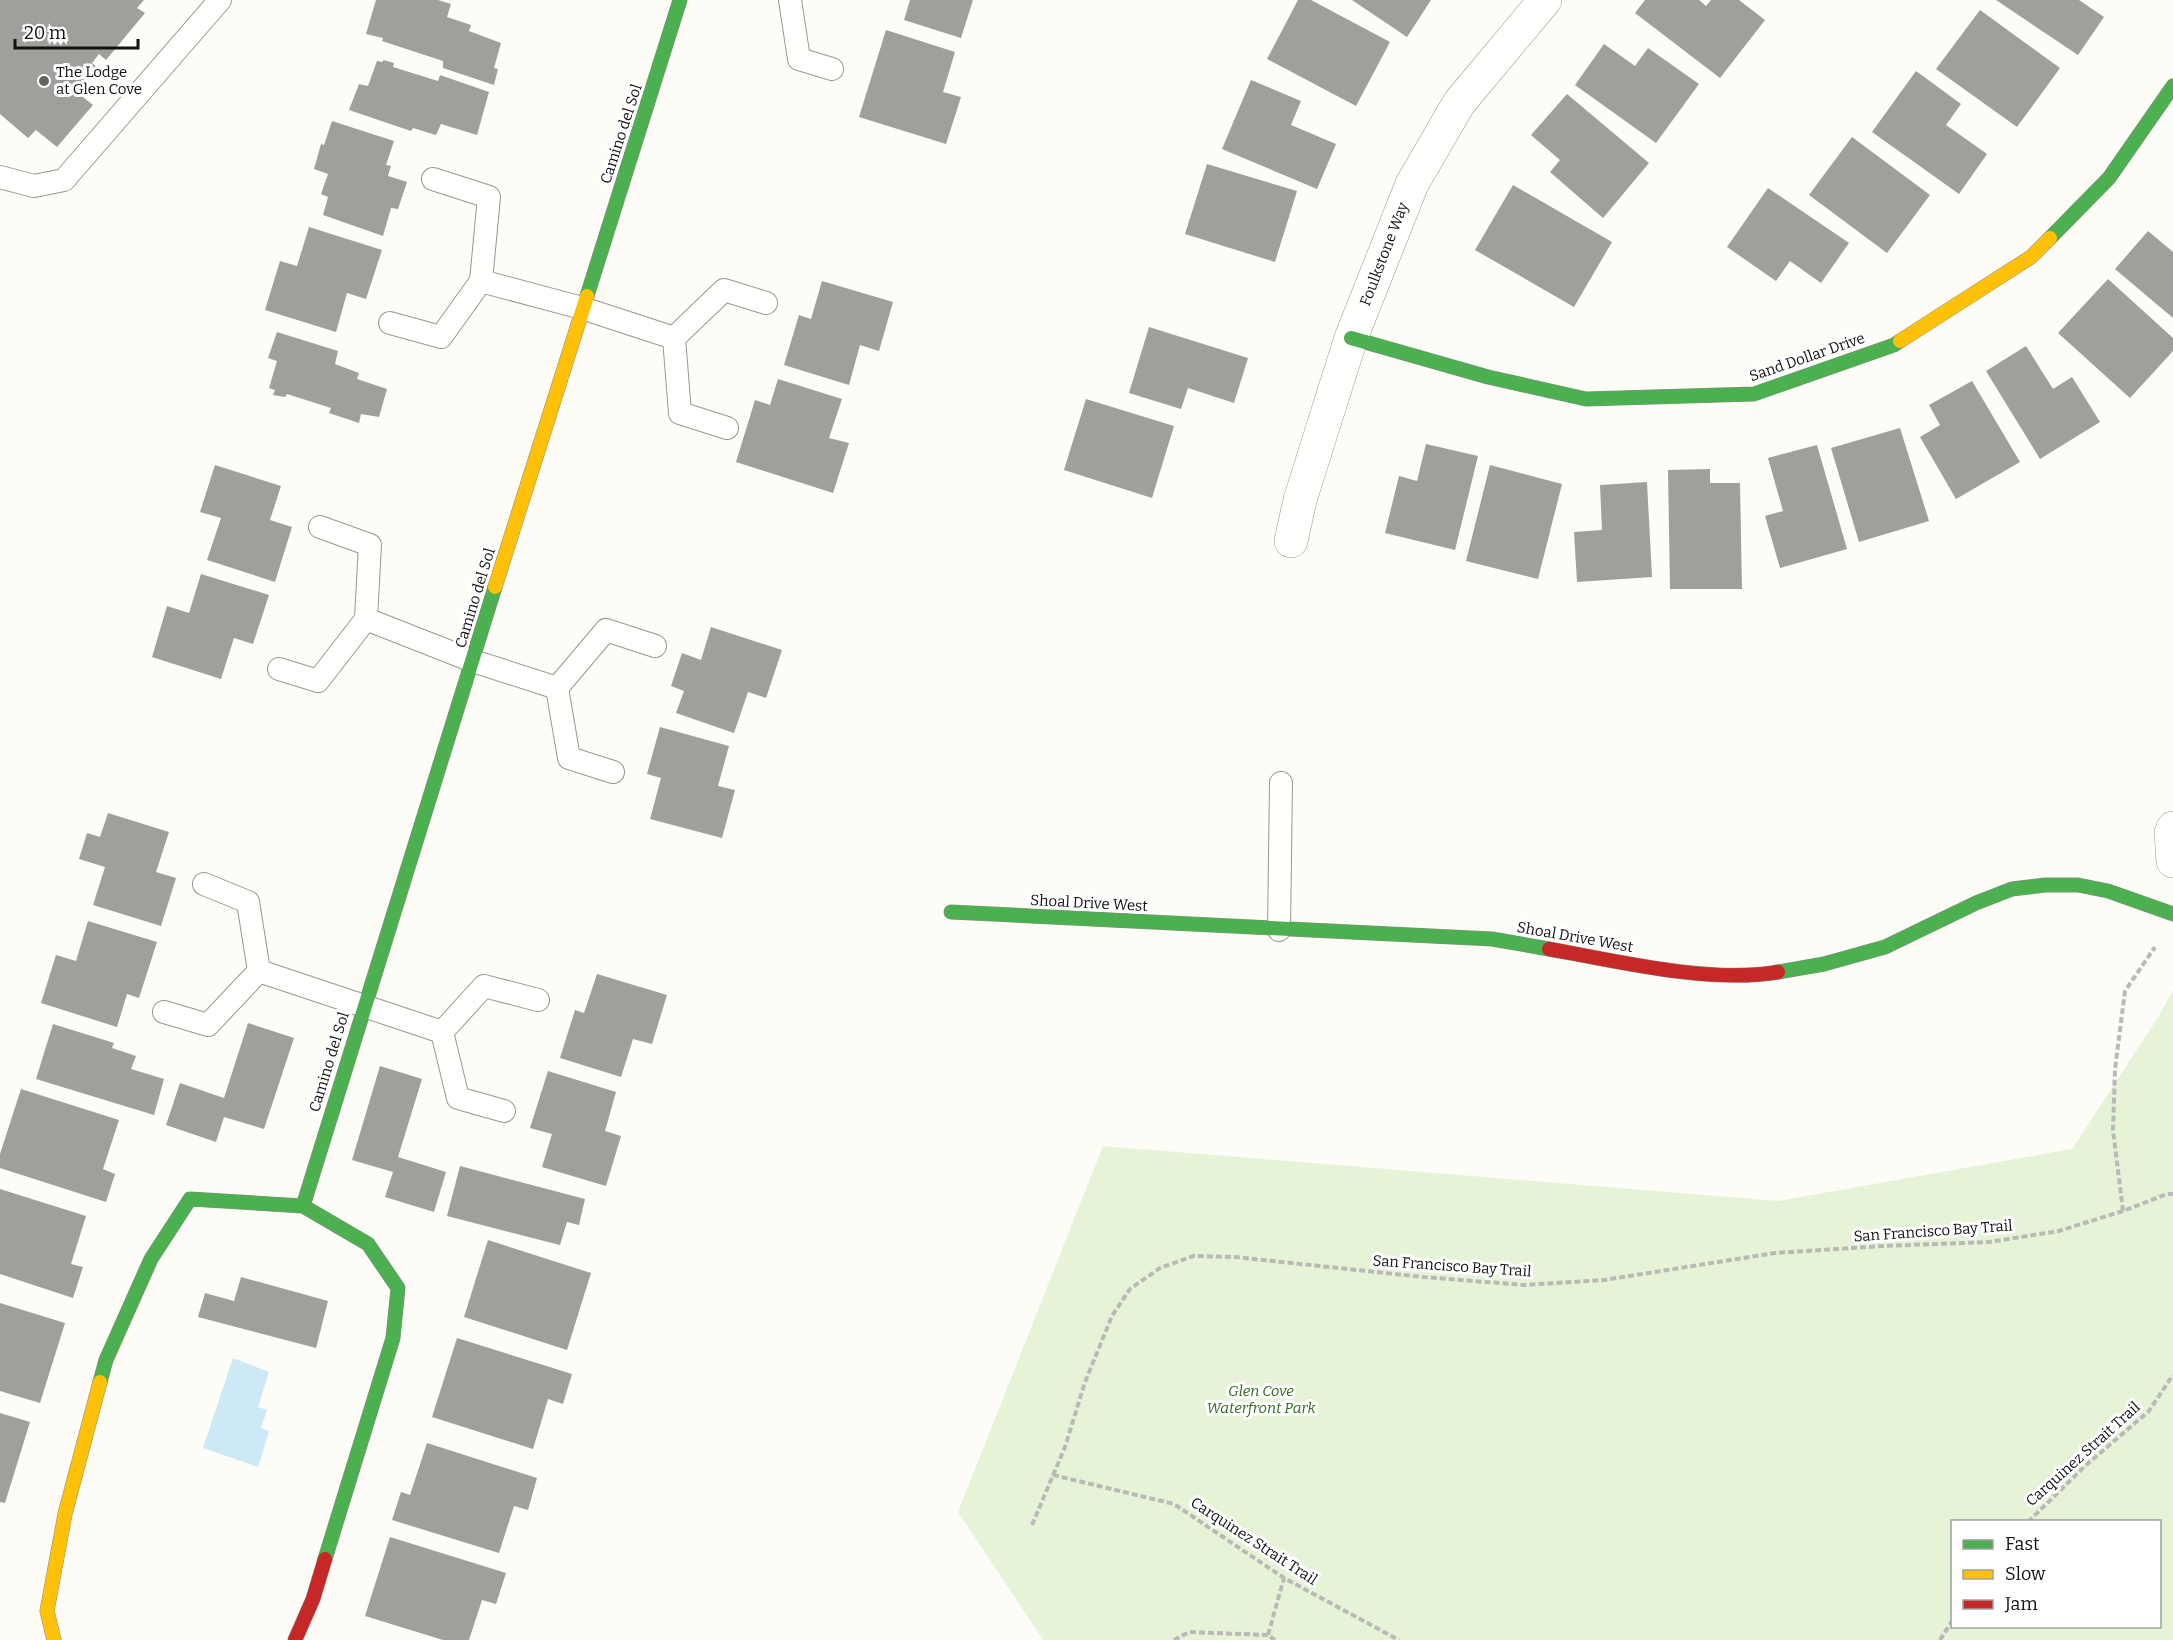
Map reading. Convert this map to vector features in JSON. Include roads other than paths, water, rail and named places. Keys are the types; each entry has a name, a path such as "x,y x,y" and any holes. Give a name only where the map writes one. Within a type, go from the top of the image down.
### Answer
{"street":[{"name":"Camino del Sol","path":"303,1206 582,308 681,0"},
{"name":"Foulkstone Way","path":"1290,541 1300,500 1352,338 1412,184 1459,103 1545,0"},
{"name":"Sand Dollar Drive","path":"1352,338 1488,377 1586,399 1754,394 1894,345 2031,257 2109,178 2173,86"},
{"path":"2173,828 2171,833 2173,861"},
{"name":"Shoal Drive West","path":"951,912 1492,939 1646,966 1703,973 1760,975 1824,964 1885,947 1976,903 2012,889 2045,885 2078,885 2108,891 2173,914"},
{"path":"54,1640 47,1611 65,1514 106,1360 151,1259 190,1199 303,1206 368,1244 398,1288 393,1338 313,1599 295,1640"}],"lane":[{"path":"0,177 34,186 64,180 220,0"},
{"path":"790,0 799,59 832,69"},
{"path":"390,323 441,337 481,281 489,197 433,179"},
{"path":"481,281 582,308 674,338"},
{"path":"674,338 723,290 766,303"},
{"path":"674,338 680,413 727,428"},
{"path":"279,669 318,681 366,619 370,545 320,527"},
{"path":"366,619 473,662 557,688"},
{"path":"613,772 569,758 557,688 606,630 655,646"},
{"path":"1279,930 1281,783"},
{"path":"204,884 248,902 259,971"},
{"path":"259,971 442,1032"},
{"path":"164,1012 208,1025 259,971"},
{"path":"442,1032 484,986 538,1000"},
{"path":"442,1032 458,1098 504,1111"}],"water":[{"path":"233,1358 269,1372 258,1407 267,1410 261,1428 269,1431 258,1467 203,1448"}],"place":[{"name":"The Lodge at Glen Cove","path":"44,81"}],"park label":[{"name":"Glen Cove Waterfront Park","path":"1261,1400"}]}
